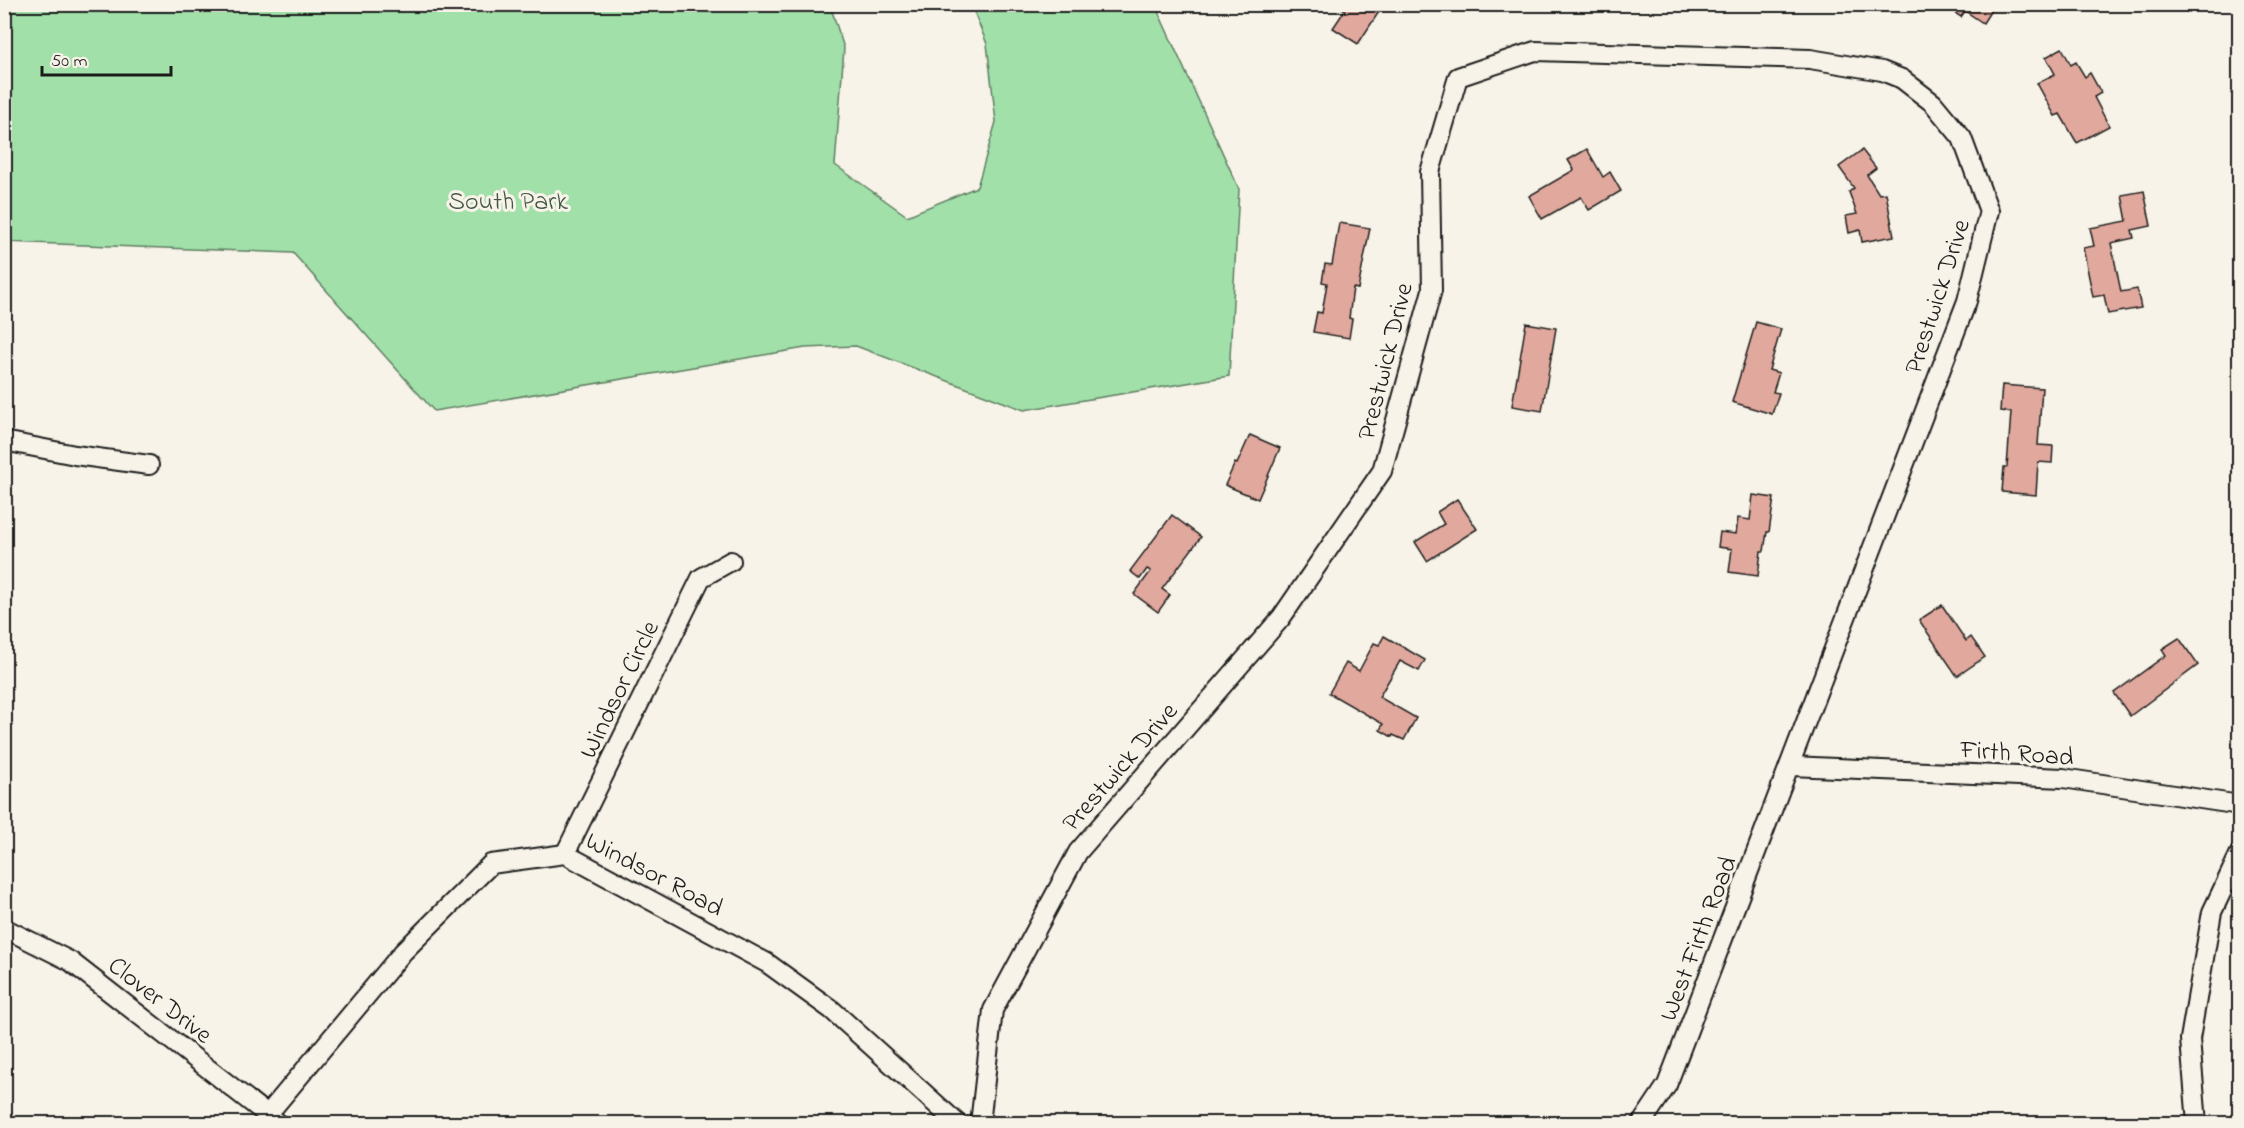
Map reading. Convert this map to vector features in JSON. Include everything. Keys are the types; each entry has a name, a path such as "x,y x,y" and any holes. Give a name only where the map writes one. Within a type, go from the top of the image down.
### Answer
{"street":[{"name":"Prestwick Drive","path":"980,1124 993,1010 1078,852 1281,618 1382,471 1432,290 1430,172 1458,77 1535,51 1810,59 1882,71 1902,79 1933,103 1962,138 1989,211 1967,301 1791,766"},
{"path":"4,441 75,455 149,465"},
{"name":"Windsor Circle","path":"565,854 701,578 731,561"},
{"name":"Firth Road","path":"1791,766 2063,778 2240,805"},
{"name":"West Firth Road","path":"1641,1124 1667,1085 1791,766"},
{"path":"2197,1124 2190,1039 2212,912 2240,853"},
{"name":"Windsor Road","path":"274,1119 403,952 491,864 565,854 767,963 832,1010 958,1124"},
{"name":"Clover Drive","path":"4,928 70,962 274,1119"}],"green space":[{"name":"South Park","path":"5,4 830,5 844,48 835,165 907,216 977,187 996,122 987,44 973,9 976,5 1155,5 1239,189 1229,376 1024,410 856,346 805,348 434,411 293,253 5,242"}],"building":[{"path":"1344,4 1384,4 1358,44 1333,28 1345,10 1342,8"},
{"path":"1941,4 1995,4 1983,23 1965,11 1961,17"},
{"path":"2062,48 2071,65 2076,62 2085,77 2090,73 2101,93 2094,97 2109,126 2077,143 2060,114 2055,116 2037,83 2055,74 2046,57"},
{"path":"1587,149 1603,177 1610,172 1621,191 1589,210 1581,197 1542,219 1529,196 1574,170 1568,160"},
{"path":"1862,150 1876,168 1867,175 1879,194 1886,193 1894,236 1862,242 1860,230 1849,233 1846,216 1857,214 1849,192 1854,188 1839,167"},
{"path":"2144,191 2151,226 2132,230 2134,238 2111,243 2121,292 2137,289 2141,308 2108,314 2104,295 2093,297 2083,248 2094,246 2090,228 2127,221 2122,195"},
{"path":"1339,223 1370,228 1358,289 1353,288 1349,338 1313,332 1317,312 1322,313 1327,283 1322,282 1325,264 1332,265"},
{"path":"1756,322 1781,329 1769,370 1779,373 1773,392 1779,393 1772,414 1732,402"},
{"path":"1526,323 1556,328 1542,411 1512,406"},
{"path":"2002,385 2042,388 2038,445 2053,446 2052,463 2038,462 2036,495 2002,492 2004,467 2007,467 2011,412 2000,411"},
{"path":"1250,435 1280,448 1258,499 1225,485"},
{"path":"1753,495 1774,498 1769,532 1767,532 1764,551 1761,551 1758,576 1729,572 1732,549 1718,547 1720,532 1736,534 1738,518 1750,520"},
{"path":"1457,499 1477,529 1427,561 1415,542 1444,524 1437,512"},
{"path":"1172,515 1201,537 1162,589 1170,595 1158,612 1134,594 1151,571 1147,569 1140,579 1130,571"},
{"path":"1942,605 1966,641 1971,637 1985,657 1957,676 1919,620"},
{"path":"1384,636 1425,660 1419,671 1400,661 1379,697 1416,718 1404,740 1393,735 1392,737 1380,730 1383,724 1329,693 1346,663 1359,671 1374,643 1379,645"},
{"path":"2179,638 2198,665 2130,716 2114,693 2166,655 2162,649"}]}
